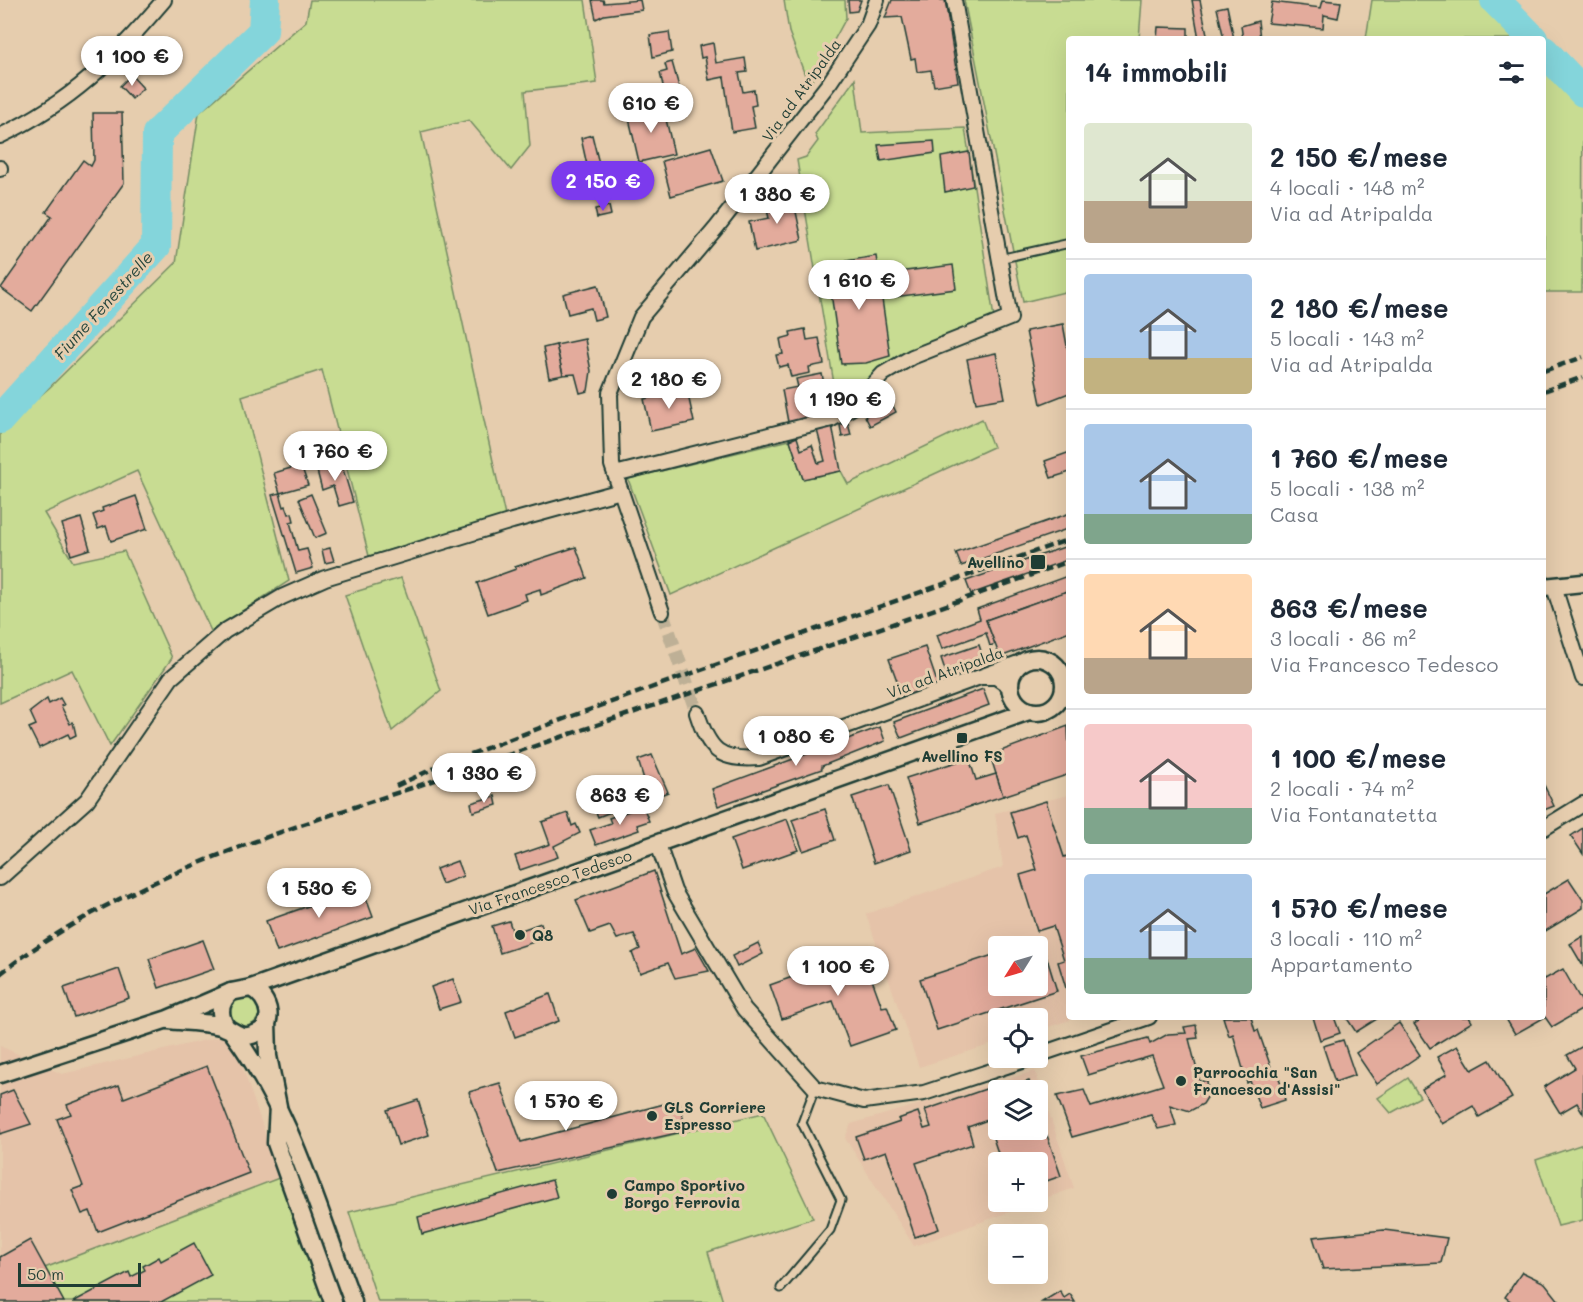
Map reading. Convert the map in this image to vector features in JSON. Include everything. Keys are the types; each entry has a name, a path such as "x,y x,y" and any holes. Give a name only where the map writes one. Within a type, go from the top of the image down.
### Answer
{"street":[{"path":"0,136 39,117 80,89 117,54 164,0"},
{"name":"Via ad Atripalda","path":"662,612 612,465 610,393 641,316 717,227 830,82 868,25 877,0"},
{"path":"615,474 832,419 854,407 883,374 912,357 1010,318 954,0"},
{"path":"0,878 87,800 171,678 225,631 282,597 325,578 512,521 621,491"},
{"path":"1583,583 1549,587 1583,678"},
{"path":"993,723 1011,693 1014,668 1022,662 1041,657 1066,660"},
{"path":"977,677 996,677 1029,711 1046,711 1064,701 1062,674 1057,666 1041,657"},
{"name":"Via ad Atripalda","path":"697,713 705,737 723,755 737,760 759,758 1022,662"},
{"name":"Via Francesco Tedesco","path":"0,1074 168,1019 237,989 251,988 310,969 1029,711"},
{"path":"1546,827 1583,804"},
{"path":"658,844 674,891 744,1009 815,1088 864,1101 924,1093 1001,1068"},
{"name":"Via Francesco Tedesco","path":"168,1019 252,1035 263,1028 268,1013 280,992 310,969"},
{"path":"251,988 258,992 268,1013 268,1056 278,1106 276,1143 333,1302"},
{"path":"231,992 225,997 220,1012 230,1030 254,1061 278,1106 353,1302"},
{"path":"1048,1052 1140,1020"}],"lane":[{"path":"999,259 1066,244"},
{"path":"781,1288 830,1230 841,1200 802,1122 815,1088"}],"shaded area":[{"path":"1066,796 1066,1020 1070,1020 1048,1027 1048,1008 988,1008 988,1045 919,1067 866,914 1003,867 995,813"},
{"path":"231,1034 323,1302 0,1302 0,1046 62,1074"},
{"path":"1035,1071 1038,1080 1004,1080"},
{"path":"988,1085 988,1140 1048,1140 1048,1110 1074,1188 1048,1197 1048,1152 988,1152 988,1212 1010,1212 914,1246 845,1138 851,1124"}],"green space":[{"path":"310,0 585,0 597,83 525,91 530,146 511,170 469,120 421,132 505,516 369,556 322,370 242,396 289,581 211,631 137,471 44,513 73,562 124,551 172,658 110,746 72,670 0,703 0,431 50,387 176,263 199,113 306,21"},
{"path":"784,0 845,0 846,18 809,86 789,32"},
{"path":"964,0 1142,0 1139,36 1066,36 1066,292 1023,302"},
{"path":"1372,0 1483,0 1519,36 1366,36"},
{"path":"1546,62 1583,100 1582,292 1546,292"},
{"path":"855,79 862,133 965,128 994,318 915,351 876,371 838,408 797,160 806,157 818,141 815,134"},
{"path":"982,419 993,447 671,595 628,479 790,440 803,479 841,471 848,484"},
{"path":"401,578 441,691 392,731 345,595"},
{"path":"245,998 255,1002 259,1012 255,1022 245,1026 235,1022 231,1012 235,1002"},
{"path":"1408,1078 1420,1097 1391,1113 1378,1098"},
{"name":"Campo Sportivo Borgo Ferrovia","path":"763,1113 813,1218 708,1252 723,1302 378,1302 349,1212"},
{"path":"1583,1144 1583,1220 1558,1226 1536,1160"},
{"path":"279,1178 323,1302 60,1302 42,1269"}],"building":[{"path":"592,0 603,0 604,3 640,0 642,10 604,15 596,19"},
{"path":"848,0 861,0 857,11 849,12"},
{"path":"892,0 945,0 958,82 934,86 931,70 917,72 915,58 911,59 902,17 885,18"},
{"path":"1192,0 1200,0 1207,36 1198,36"},
{"path":"1323,0 1341,2 1338,18 1324,15 1323,28 1268,23 1272,2 1321,8"},
{"path":"1227,6 1233,36 1223,36 1217,8"},
{"path":"1258,21 1260,36 1243,36 1241,26"},
{"path":"1158,27 1188,28 1188,36 1157,36"},
{"path":"669,32 672,52 653,57 650,35"},
{"path":"713,43 716,63 745,58 747,72 739,73 743,92 754,90 756,105 751,106 755,128 732,132 724,77 709,80 705,57 701,58 699,46"},
{"path":"672,62 681,94 666,98 660,73 667,71 665,64"},
{"path":"131,75 143,88 132,99 120,86"},
{"path":"663,106 674,154 639,162 628,114"},
{"path":"93,113 122,113 124,183 32,311 1,288 52,216 46,212 83,160 91,166 94,160"},
{"path":"592,135 602,176 590,179 581,138"},
{"path":"934,141 935,153 881,161 878,145"},
{"path":"711,147 723,181 671,196 662,161"},
{"path":"969,152 973,186 945,192 941,157"},
{"path":"614,184 618,197 608,200 604,187"},
{"path":"792,193 802,240 755,251 749,222 769,218 766,206 772,205 775,197"},
{"path":"609,206 611,215 597,218 595,209"},
{"path":"876,256 890,356 866,363 841,364 827,264"},
{"path":"953,265 956,289 886,298 882,274"},
{"path":"598,285 606,317 594,320 591,308 568,314 563,294"},
{"path":"1063,324 1066,340 1066,394 1041,404 1026,331"},
{"path":"805,329 807,340 819,338 824,364 809,367 810,373 791,377 788,365 779,367 776,355 783,354 780,339 791,336 790,332"},
{"path":"585,339 591,371 588,391 580,393 575,374 563,375 556,345"},
{"path":"556,345 563,375 549,378 543,348"},
{"path":"996,353 1005,398 976,403 967,359"},
{"path":"822,374 830,413 788,422 782,390 798,387 796,379"},
{"path":"687,390 694,422 651,431 644,399"},
{"path":"891,402 896,412 870,426 865,416"},
{"path":"848,423 851,435 842,437 840,425"},
{"path":"832,425 841,471 803,479 790,440 797,437 801,450 812,445 818,463 825,461 817,430"},
{"path":"1066,453 1066,473 1051,478 1045,461"},
{"path":"325,460 328,470 342,466 353,502 339,506 333,486 322,490 315,463"},
{"path":"301,465 308,485 280,493 274,473"},
{"path":"280,493 284,507 286,506 289,514 292,513 294,521 290,522 298,551 307,549 313,568 296,573 272,495"},
{"path":"311,494 327,533 315,538 299,499"},
{"path":"136,496 147,529 111,541 106,526 98,529 93,515 103,511 102,508"},
{"path":"1066,514 1066,529 961,566 956,553"},
{"path":"81,518 90,549 71,555 62,524"},
{"path":"1066,546 1066,560 971,594 966,581"},
{"path":"576,547 587,578 541,595 540,589 525,594 527,600 488,614 477,583 516,569 515,567"},
{"path":"330,548 334,561 325,563 322,550"},
{"path":"1066,576 1066,591 986,620 995,644 990,646 986,633 942,649 937,635 980,619 977,609"},
{"name":"Avellino","path":"1066,591 1066,632 1000,657 986,620"},
{"path":"979,645 987,669 949,682 941,658"},
{"path":"925,647 938,685 903,697 889,659"},
{"path":"983,689 989,705 901,738 894,722"},
{"path":"60,698 64,705 61,706 70,724 73,722 76,735 70,738 68,734 39,748 29,728 36,725 30,712 47,699 49,704"},
{"path":"880,727 885,741 822,766 822,769 718,806 712,789"},
{"path":"1066,727 1066,775 1003,796 990,755"},
{"path":"652,755 668,792 650,799 638,760"},
{"path":"969,758 976,780 996,774 1003,796 920,823 906,778"},
{"path":"889,785 911,850 874,863 852,797"},
{"path":"637,788 641,799 627,804 623,792"},
{"path":"1546,789 1554,806 1546,809"},
{"path":"612,794 618,809 598,817 592,802"},
{"path":"495,796 497,805 473,812 471,803"},
{"path":"1046,801 1064,857 1066,856 1066,988 1058,962 1064,960 1053,926 1037,931 1020,875 1037,870 1026,835 1018,838 1010,812"},
{"path":"643,806 649,821 637,825 639,830 596,845 590,830 611,823 609,818"},
{"path":"825,809 835,840 803,851 792,820"},
{"path":"568,813 572,826 576,824 580,833 554,846 558,857 520,870 515,856 550,844 542,822"},
{"path":"787,819 798,850 742,870 731,839"},
{"path":"1583,828 1583,854 1571,836"},
{"path":"457,861 463,876 442,884 436,869"},
{"path":"654,871 681,954 696,948 709,971 675,978 668,963 640,973 632,953 640,949 634,934 617,939 610,926 590,933 576,900"},
{"path":"1569,879 1583,900 1583,908 1546,931 1546,893"},
{"path":"362,887 373,917 277,952 266,921"},
{"name":"Q8","path":"509,921 513,933 541,923 546,938 500,953 492,926"},
{"path":"1583,936 1583,966 1570,944"},
{"path":"203,940 214,969 159,988 149,959"},
{"path":"758,943 763,954 737,967 732,956"},
{"path":"862,952 882,1007 887,1006 896,1030 850,1046 833,1001 782,1019 770,985"},
{"path":"988,957 988,996 1042,996 1005,1008 988,1008 988,1013 937,1030 920,979"},
{"path":"1048,962 1057,991 1048,994"},
{"path":"119,969 129,998 74,1017 64,988"},
{"path":"1563,969 1583,1004 1583,1009 1552,1027 1546,1018 1546,978"},
{"path":"453,979 461,1002 439,1009 431,987"},
{"path":"550,994 559,1021 515,1037 506,1011"},
{"path":"1224,1020 1252,1020 1255,1031 1258,1030 1274,1076 1278,1074 1285,1100 1260,1108 1250,1081 1247,1083 1233,1034 1229,1036"},
{"path":"1314,1020 1335,1020 1340,1033 1320,1040"},
{"path":"1348,1020 1375,1020 1356,1032"},
{"path":"1420,1020 1471,1020 1472,1022 1430,1048 1414,1024"},
{"path":"1507,1020 1540,1020 1515,1034"},
{"path":"1399,1023 1420,1055 1377,1084 1356,1053"},
{"name":"Parrocchia \"San Francesco d'Assisi\"","path":"1196,1025 1198,1038 1189,1039 1200,1082 1207,1080 1208,1096 1203,1104 1190,1111 1170,1105 1176,1125 1158,1129 1151,1115 1072,1137 1057,1096 1084,1090 1091,1107 1163,1085 1152,1056 1088,1075 1081,1056 1148,1038 1150,1044 1168,1034 1186,1033 1184,1027"},
{"path":"1343,1040 1355,1075 1335,1082 1323,1046"},
{"path":"1457,1046 1472,1070 1490,1060 1512,1098 1479,1117 1473,1106 1442,1124 1422,1089 1447,1074 1437,1057"},
{"path":"1583,1046 1583,1113 1577,1103 1560,1113 1544,1087 1575,1068 1567,1055"},
{"path":"207,1066 249,1173 98,1232 90,1211 82,1214 72,1190 83,1186 57,1119 71,1114 67,1105 119,1085 124,1098"},
{"name":"GLS Corriere Espresso","path":"500,1083 521,1142 679,1100 686,1131 498,1173 469,1092"},
{"path":"988,1088 988,1120 968,1127 973,1144 916,1163 939,1229 915,1237 886,1151 864,1159 856,1137 900,1122 898,1119 918,1112 924,1129 931,1127 925,1110"},
{"path":"13,1090 31,1124 0,1134 0,1095"},
{"path":"418,1100 429,1135 398,1145 387,1110"},
{"path":"1048,1138 1061,1176 1048,1181 1048,1152 998,1152 994,1140 1048,1140"},
{"path":"552,1180 557,1197 422,1234 418,1217"},
{"path":"1384,1230 1447,1238 1441,1263 1323,1269 1313,1237"},
{"path":"30,1240 64,1302 0,1302 0,1257"},
{"path":"194,1243 211,1275 161,1302 73,1302 129,1272 131,1277 145,1270 143,1266 159,1257 161,1261"},
{"path":"1522,1272 1545,1283 1560,1302 1512,1302 1505,1297"},
{"path":"1060,1291 1064,1298 1070,1294 1075,1302 1042,1302"}],"waterway":[{"name":"Fiume Fenestrelle","path":"0,419 156,246 157,134 263,31 265,0"},
{"name":"Fiume Fenestrelle","path":"1495,0 1530,36"},
{"name":"Fiume Fenestrelle","path":"1546,53 1583,92"}],"tunnel":[{"path":"662,612 697,713"}],"railway":[{"path":"1546,370 1583,357"},
{"path":"1546,390 1583,377"},
{"path":"396,786 439,766 569,717 1066,540"},
{"path":"0,974 49,939 101,908 214,857 1066,562"}],"place":[{"name":"Avellino","path":"1038,562"},
{"name":"Avellino FS","path":"962,738"},
{"name":"Q8","path":"520,935"},
{"name":"Parrocchia \"San Francesco d'Assisi\"","path":"1181,1081"},
{"name":"GLS Corriere Espresso","path":"652,1116"},
{"name":"Campo Sportivo Borgo Ferrovia","path":"612,1194"}]}
